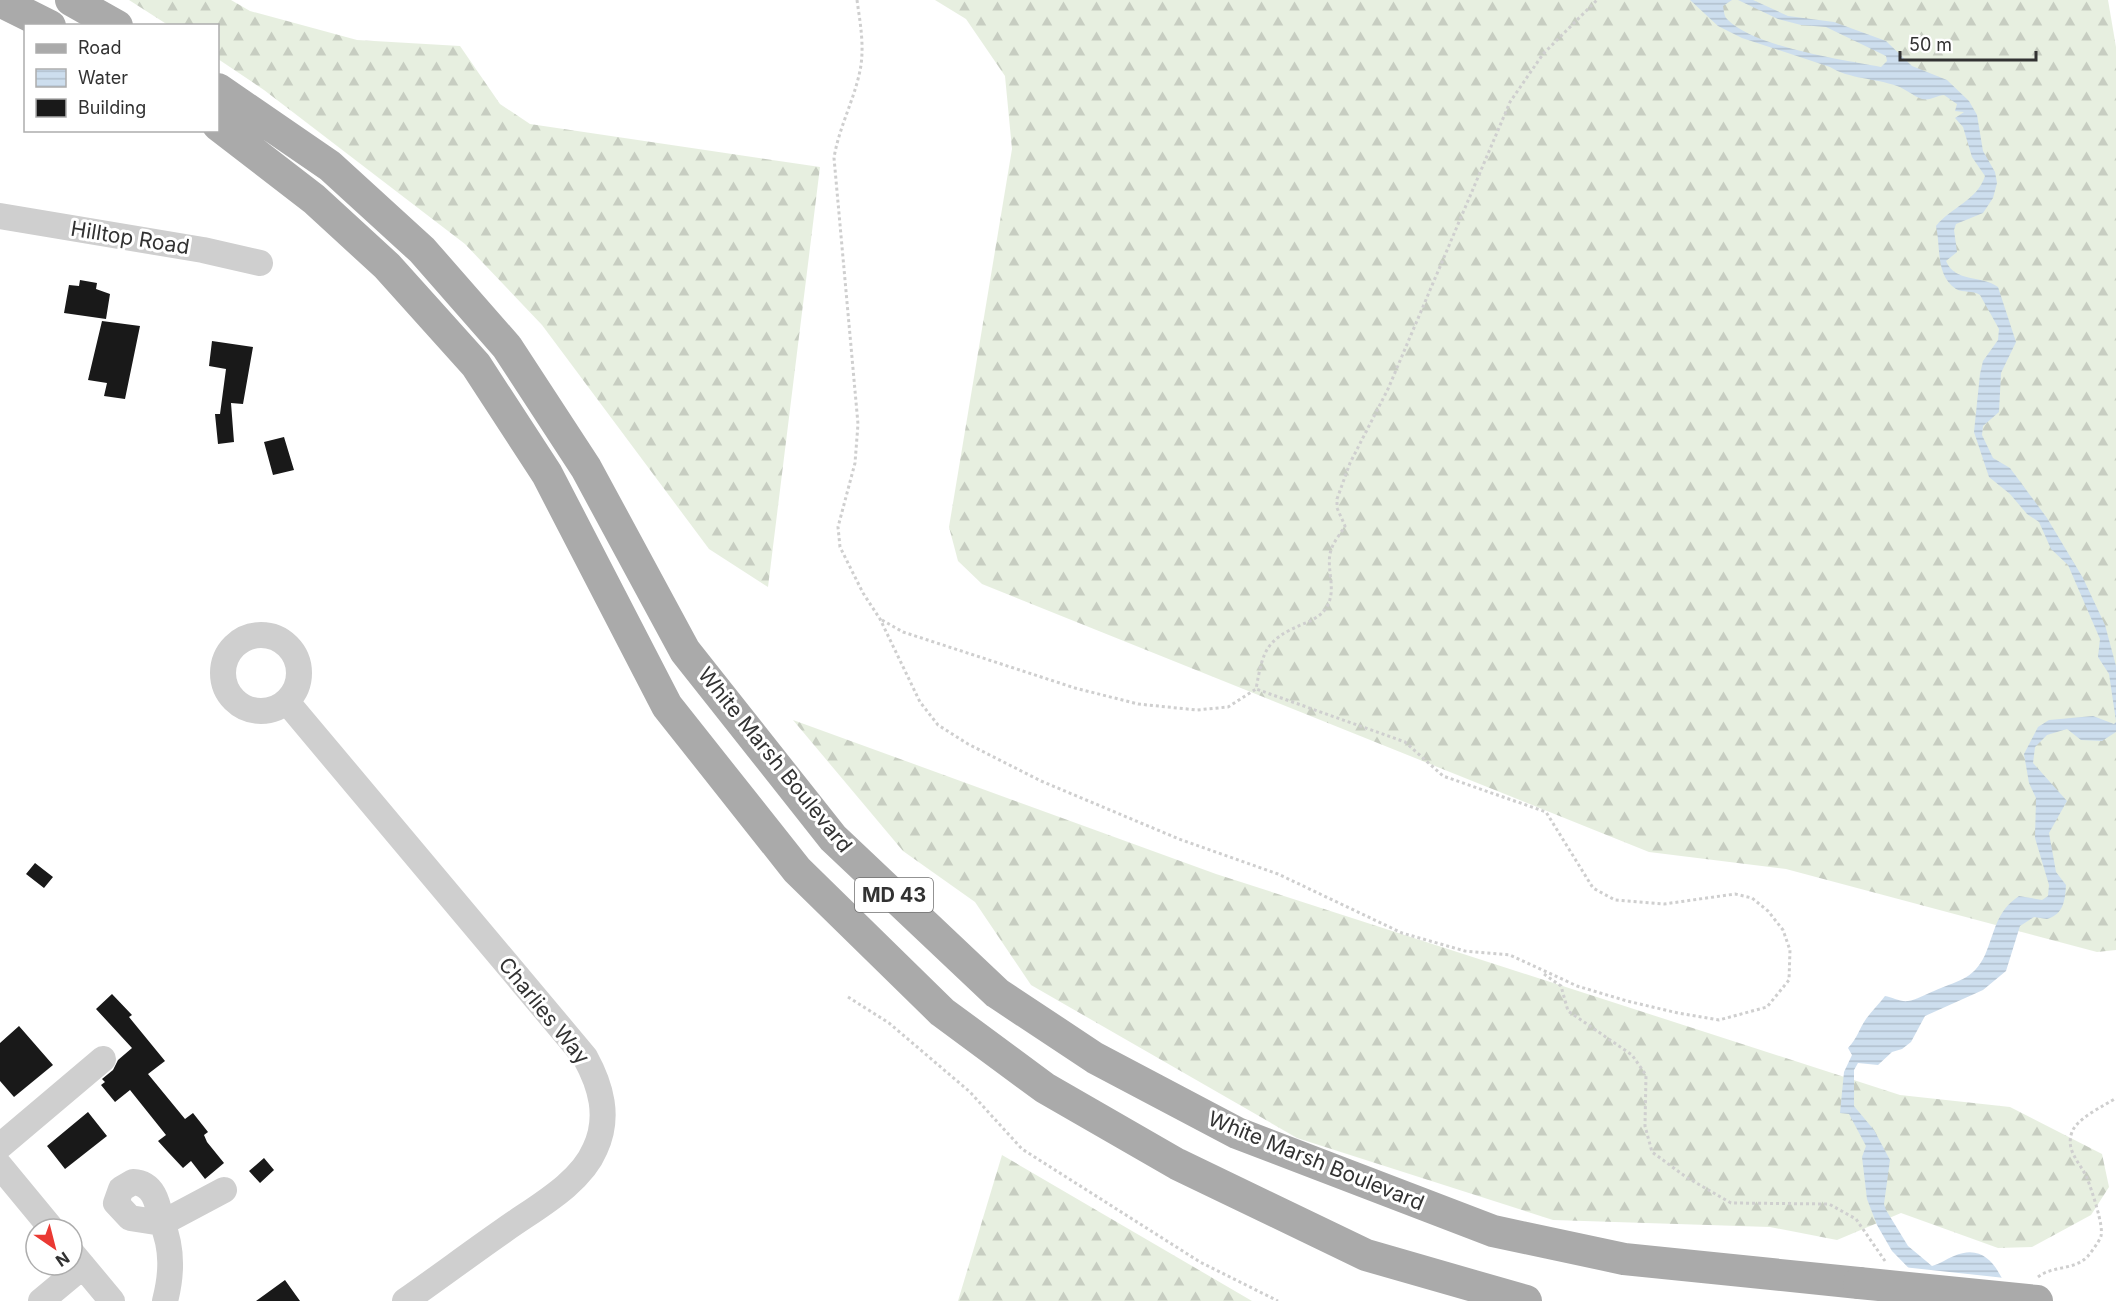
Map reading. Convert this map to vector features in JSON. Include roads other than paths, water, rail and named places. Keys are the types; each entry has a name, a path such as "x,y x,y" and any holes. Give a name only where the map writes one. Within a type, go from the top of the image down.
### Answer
{"main road":[{"path":"71,0 113,24"},
{"path":"0,1 46,24"},
{"name":"White Marsh Boulevard","path":"219,90 330,166 422,250 507,347 586,468 685,651 833,838 997,993 1095,1058 1237,1133 1493,1231 1624,1259 1859,1283 2039,1293"},
{"name":"MD 43","path":"219,126 314,200 387,266 476,365 547,474 667,706 796,870 942,1012 1046,1088 1177,1164 1366,1255 1526,1301"}],"street":[{"name":"Hilltop Road","path":"0,216 203,250 260,263"},
{"name":"Charlies Way","path":"286,702 585,1057 596,1076 603,1104 602,1128 595,1150 578,1173 555,1194 405,1301"},
{"path":"0,1146 103,1059"},
{"path":"0,1166 42,1217"},
{"path":"165,1301 170,1282 171,1249 162,1223 224,1190"},
{"path":"84,1266 112,1301"},
{"path":"41,1301 62,1277"}],"water":[{"path":"1690,0 1732,0 1723,6 1727,19 1740,29 1777,45 1881,67 1887,61 1886,56 1826,27 1801,25 1778,19 1738,0 1753,0 1788,16 1834,22 1886,41 1912,66 1947,80 1969,101 1977,115 1983,151 1995,172 1997,183 1993,198 1983,213 1956,224 1954,230 1957,252 1946,261 1950,268 1962,276 1992,283 1998,287 2016,342 2001,373 1999,412 1983,426 1982,435 1993,458 2010,468 2047,518 2083,578 2105,625 2116,666 2116,721 2109,674 2098,657 2100,639 2068,565 2051,549 2039,522 2027,514 2010,494 1989,477 1974,432 1983,361 1998,340 1999,329 1980,295 1956,289 1949,283 1940,260 1936,226 1976,192 1985,176 1972,157 1963,127 1955,118 1964,112 1955,111 1957,104 1944,95 1922,99 1897,86 1845,74 1742,38 1718,26"},
{"path":"2093,716 2114,724 2116,722 2116,732 2102,741 2081,740 2067,729 2047,735 2035,747 2033,763 2067,801 2049,833 2056,872 2066,885 2060,910 2053,917 2047,919 2034,917 2020,926 2006,971 1983,990 1925,1016 1911,1042 1902,1049 1892,1052 1878,1065 1858,1063 1854,1070 1854,1106 1874,1130 1890,1160 1884,1204 1908,1246 1932,1266 1966,1253 1976,1253 1985,1257 1998,1271 2012,1301 1941,1301 1892,1251 1877,1225 1867,1199 1862,1157 1866,1146 1849,1114 1840,1113 1844,1072 1852,1055 1848,1048 1866,1019 1885,996 1908,1001 1969,975 1980,964 1997,922 2011,902 2019,896 2042,900 2048,896 2049,885 2035,838 2036,798 2029,783 2024,754 2038,727 2049,720"}]}
